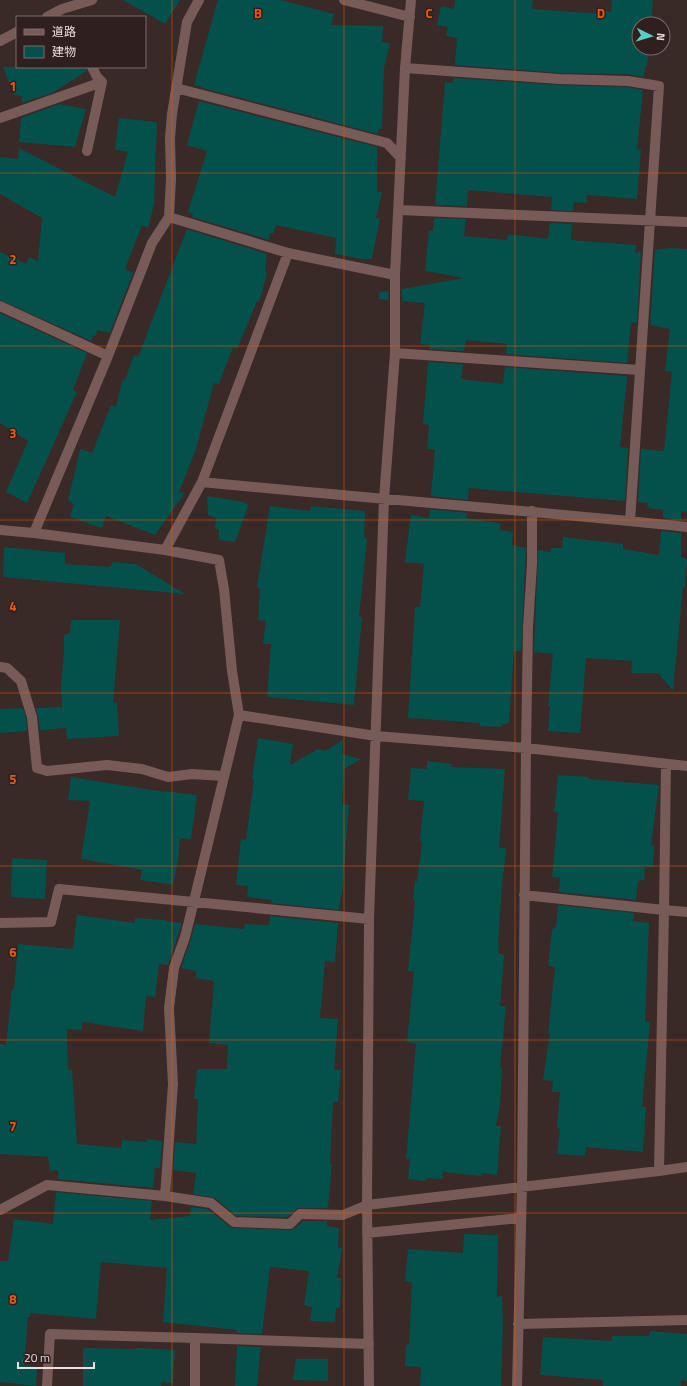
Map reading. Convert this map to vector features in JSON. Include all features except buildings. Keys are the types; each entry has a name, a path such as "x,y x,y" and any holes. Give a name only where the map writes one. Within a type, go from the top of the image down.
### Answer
{"street":[{"path":"51,16 64,13 92,0"},
{"path":"34,533 108,356 152,243 169,217 171,178 170,138 176,88 187,22 199,0"},
{"path":"344,0 410,17"},
{"path":"368,1386 369,1344 367,1205 369,919 384,499 394,353 395,275 405,68 411,0"},
{"path":"0,40 16,32"},
{"path":"92,68 97,78 102,82"},
{"path":"405,68 559,79 628,81 659,86 630,521"},
{"path":"0,118 102,82"},
{"path":"87,151 102,82"},
{"path":"176,88 387,143 401,158"},
{"path":"398,210 687,222"},
{"path":"169,217 288,253 395,275"},
{"path":"165,550 202,482 288,253"},
{"path":"0,306 108,356"},
{"path":"394,353 639,370"},
{"path":"202,482 532,511 687,527"},
{"path":"518,1386 518,1324 522,1187 526,748 528,627 532,564 532,511"},
{"path":"0,530 165,550 219,560 224,589 232,671 239,715 194,901 174,968 169,1008 173,1084 165,1196"},
{"path":"0,667 7,668 21,681 32,717 37,768 47,771 107,765 142,769 168,777 192,774 224,776"},
{"path":"239,715 376,736 526,748 687,766"},
{"path":"659,1171 666,764"},
{"path":"0,923 52,922 59,889 369,919"},
{"path":"524,895 687,912"},
{"path":"0,1210 47,1185 165,1196 211,1203 234,1222 290,1224 300,1214 343,1215 367,1205 687,1167"},
{"path":"367,1233 521,1218"},
{"path":"518,1324 687,1320"},
{"path":"47,1386 50,1334 369,1344"},
{"path":"195,1338 195,1386"}]}
